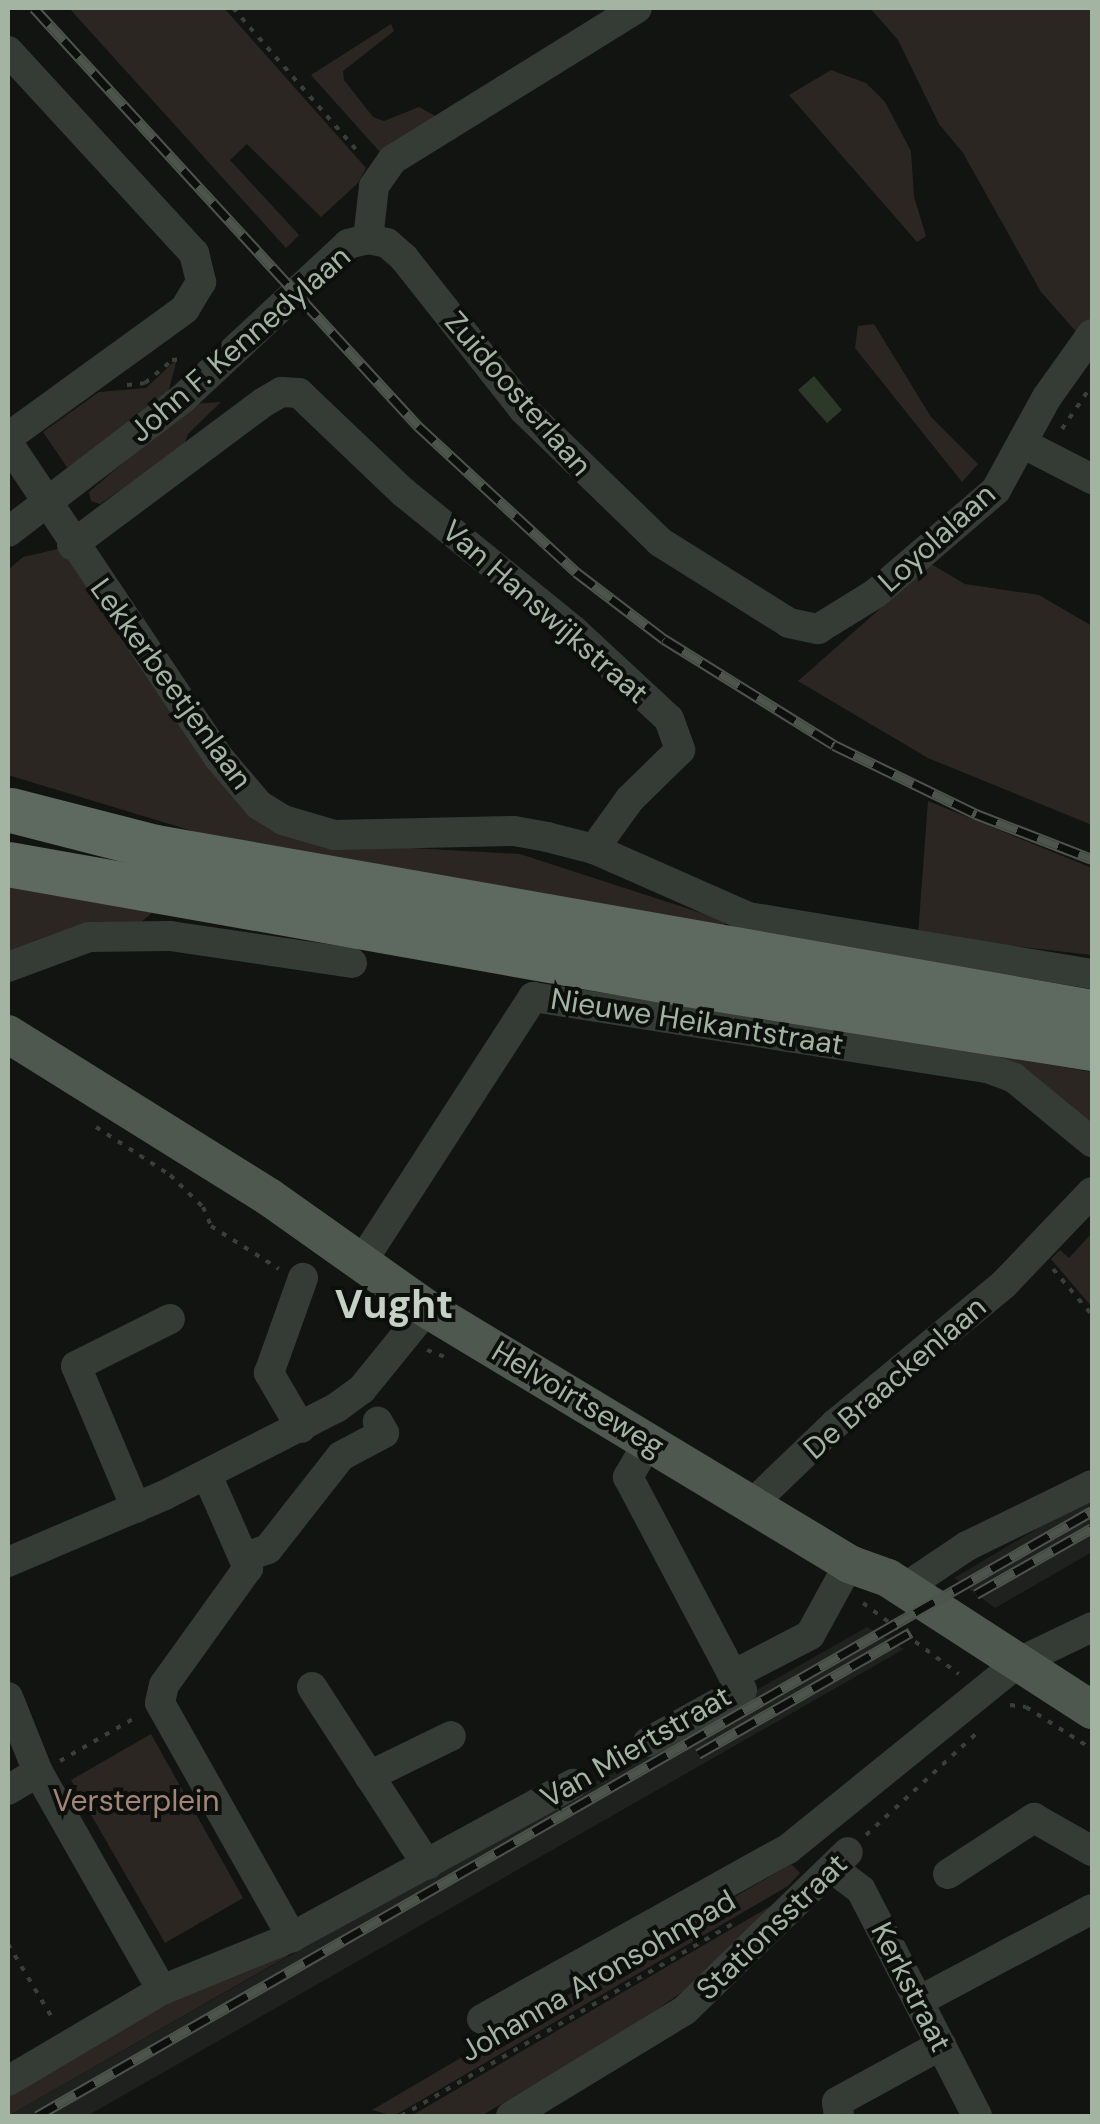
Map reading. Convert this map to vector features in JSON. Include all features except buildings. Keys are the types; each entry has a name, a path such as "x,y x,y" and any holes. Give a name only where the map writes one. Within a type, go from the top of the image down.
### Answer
{"highway":[{"path":"9,810 155,847 1092,1012"},
{"path":"8,864 668,981 1092,1048"}],"main road":[{"name":"Helvoirtseweg","path":"8,1034 269,1197 360,1279 417,1322 643,1450 752,1504 849,1564 902,1589 1003,1689"},
{"name":"Helvoirtseweg","path":"849,1564 881,1597 1003,1689 1091,1712"}],"street":[{"path":"379,176 392,160 637,8"},
{"name":"John F. Kennedylaan","path":"8,52 194,253 201,282 186,308 8,440"},
{"name":"John F. Kennedylaan","path":"8,532 51,504 182,398 348,244 368,239 379,176"},
{"name":"Zuidoosterlaan","path":"368,239 387,243 404,258 524,410 660,542 790,623 829,626"},
{"name":"Loyolalaan","path":"829,626 996,490 1033,449 1092,334"},
{"name":"John F. Kennedylaan","path":"72,545 264,402 281,392 300,393"},
{"name":"Van Hanswijkstraat","path":"300,393 403,492 574,631 669,720 680,750 630,799 594,848"},
{"name":"Lekkerbeetjenlaan","path":"8,440 51,504 72,545 240,786 283,820 307,830 362,836 514,831 594,848 748,918 1092,974"},
{"path":"1033,449 1092,480"},
{"path":"8,966 89,937 154,936 352,963"},
{"name":"Nieuwe Heikantstraat","path":"360,1279 533,997 987,1068 1014,1078 1092,1142"},
{"name":"De Braackenlaan","path":"752,1504 1037,1250 1092,1192"},
{"path":"302,1428 269,1373 303,1278"},
{"path":"136,1508 76,1366 170,1319"},
{"path":"8,1562 136,1508 302,1428 362,1389 417,1322"},
{"path":"248,1556 268,1549 341,1456 384,1434 378,1422"},
{"path":"643,1450 628,1477 734,1675"},
{"path":"208,1475 248,1556 241,1586 164,1686 160,1703 292,1937"},
{"path":"902,1589 967,1546 1092,1485"},
{"name":"Van Miertstraat","path":"648,1742 742,1690 734,1675 810,1635 849,1564"},
{"path":"482,2019 788,1849 1092,1628"},
{"path":"312,1688 428,1865"},
{"path":"8,1697 38,1772 162,1990"},
{"path":"368,1776 451,1736"},
{"path":"8,1790 38,1772"},
{"name":"Van Miertstraat","path":"8,2080 162,1990 292,1937 573,1784"},
{"path":"948,1874 1034,1818 1092,1851"},
{"name":"Kerkstraat","path":"840,1860 861,1890 977,2116"},
{"name":"Stationsstraat","path":"511,2116 684,2012 840,1860"},
{"path":"918,2001 1092,1909"},
{"path":"839,2116 836,2102 941,2046"}],"path":[{"path":"233,8 379,176"},
{"path":"1033,449 1092,385"},
{"path":"89,1123 170,1175 202,1207 211,1226 242,1249 303,1278"},
{"path":"1037,1250 1092,1315"},
{"path":"360,1279 367,1311 417,1322"},
{"path":"936,1654 1003,1689 1092,1749"},
{"path":"38,1772 160,1703"},
{"name":"Stationsstraat","path":"840,1860 984,1727"},
{"name":"Van Miertstraat","path":"573,1784 648,1742"},
{"name":"Johanna Aronsohnpad","path":"402,2116 740,1919"},
{"path":"8,1944 68,2046"}],"shaded area":[{"path":"814,376 842,410 827,423 798,390"},
{"path":"1092,1496 1092,1552 995,1608 954,1578"},
{"path":"867,1627 904,1649 87,2116 8,2116"}],"green space":[{"path":"69,8 224,8 366,168 358,183 321,217 247,144 230,160 299,235 286,248"},
{"path":"870,8 1092,8 1092,324 1080,336 1041,292 963,153 939,124 898,40"},
{"path":"391,24 394,31 343,71 344,80 373,117 384,121 419,107 437,117 379,151 311,75"},
{"path":"831,70 866,83 885,102 911,151 914,197 926,236 917,242 789,95"},
{"path":"874,324 931,417 978,464 962,482 855,348 858,326"},
{"path":"177,359 168,393 71,473 43,432 99,392 146,388"},
{"path":"221,402 188,434 183,448 100,504 91,501 89,492 192,404"},
{"path":"62,548 236,788 340,844 520,854 726,921 724,926 278,857 8,775 8,570 23,557"},
{"path":"931,564 965,584 1039,595 1092,626 1092,825 928,758 798,681"},
{"path":"928,801 1092,868 1092,955 918,935"},
{"path":"8,885 154,911 133,929 8,958"},
{"path":"1003,1057 1092,1072 1092,1127 1005,1066"},
{"path":"1092,1233 1092,1307 1051,1259 1060,1250 1069,1258"},
{"name":"Versterplein","path":"151,1734 243,1898 165,1943 71,1780"},
{"path":"791,1864 800,1873 788,1886 394,2116 372,2110"},
{"path":"793,1893 692,1985 552,2084 540,2081 481,2116 411,2116"},
{"path":"285,1949 288,1956 8,2116 8,2092 190,1988"}],"railway":[{"path":"34,8 418,426 576,572 664,639 834,745 976,814 1092,859"},
{"path":"37,2116 1092,1511"},
{"path":"976,1594 1092,1528"},
{"path":"698,1754 911,1632"}],"district":[{"name":"Vught","path":"394,1304"}]}
